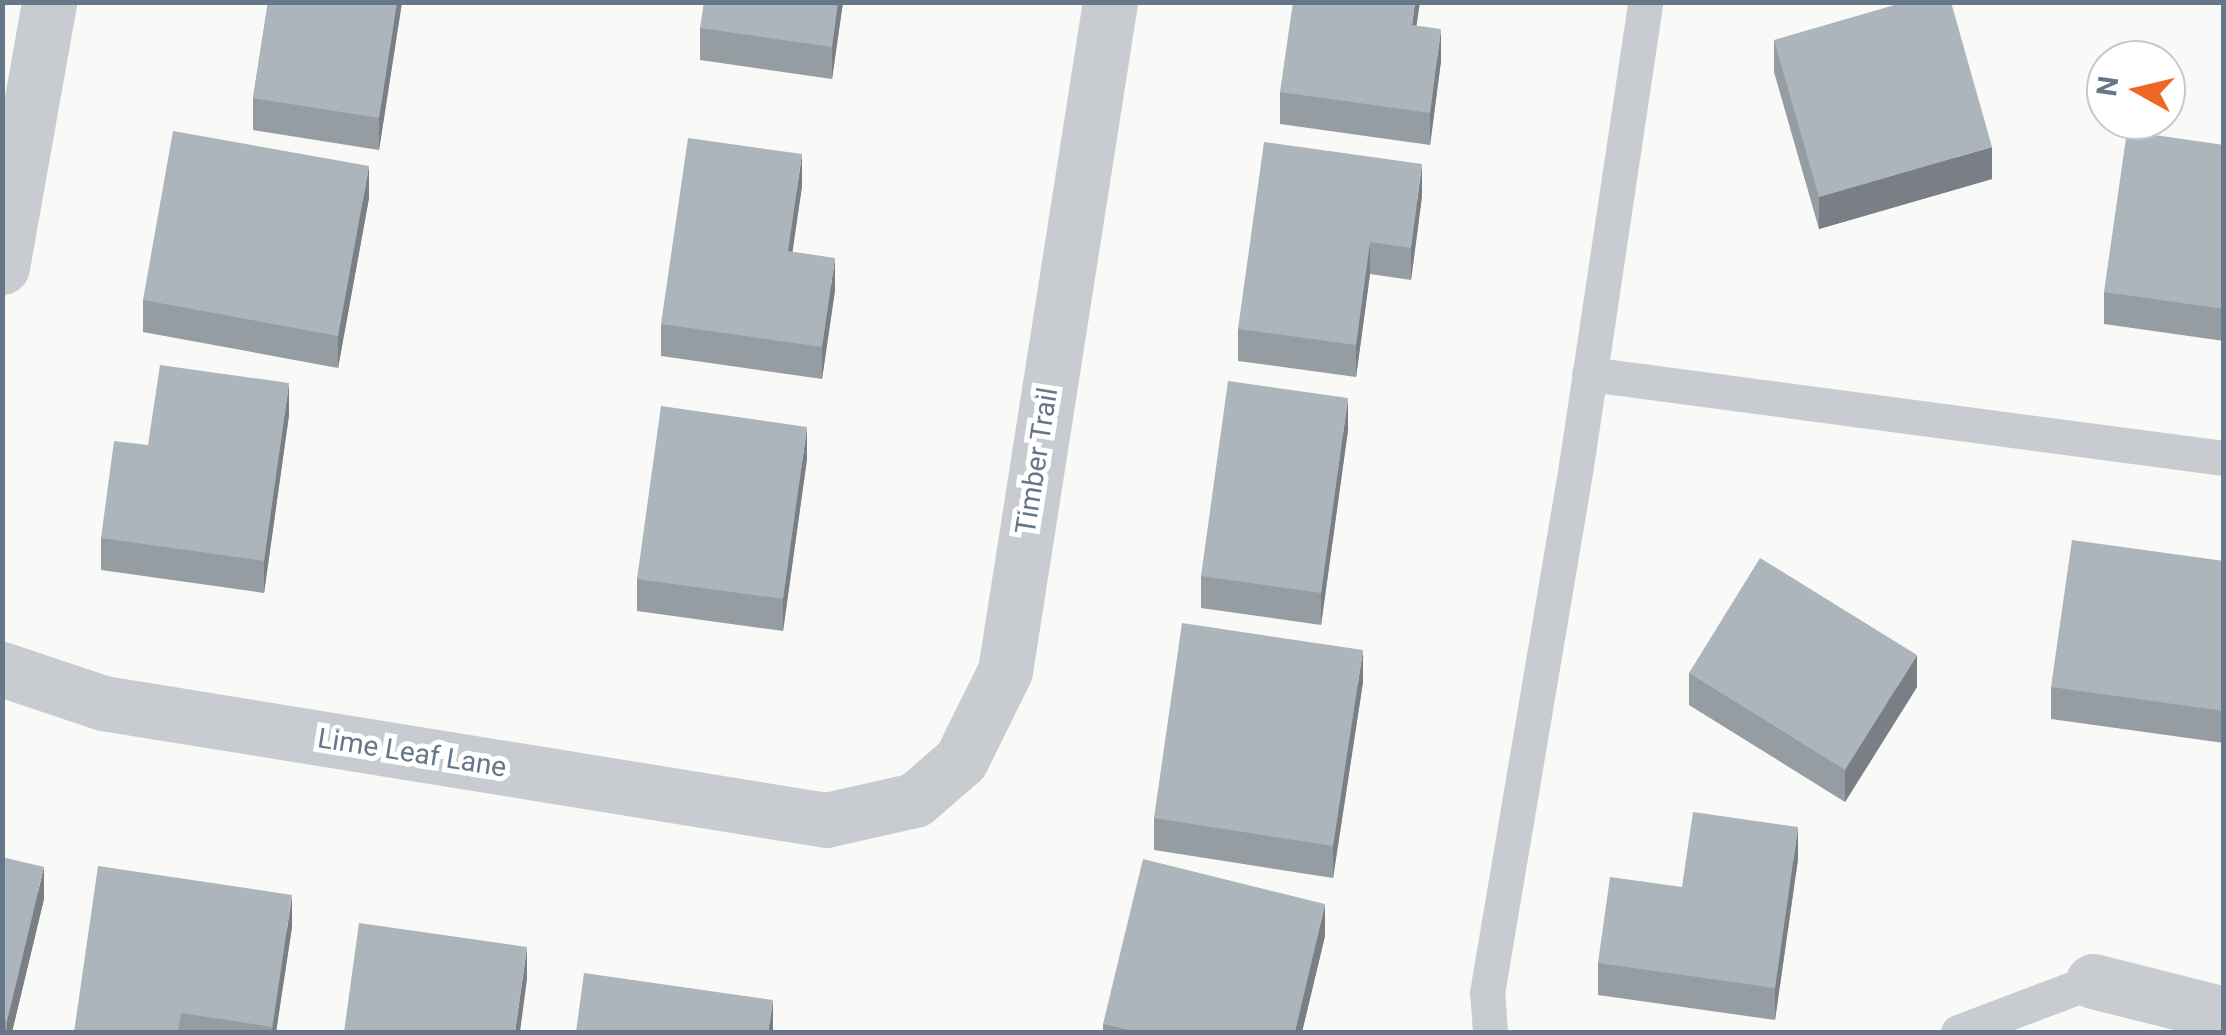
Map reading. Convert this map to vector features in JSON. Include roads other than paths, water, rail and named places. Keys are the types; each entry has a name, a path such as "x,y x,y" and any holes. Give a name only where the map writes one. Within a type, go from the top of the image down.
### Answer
{"street":[{"path":"2,268 49,2"},
{"name":"Timber Trail","path":"826,820 915,800 961,760 1004,671 1110,2"},
{"name":"Lime Leaf Lane","path":"2,669 103,703 826,820"},
{"path":"2093,981 2224,1014"}],"lane":[{"path":"1490,1032 1487,994 1645,2"},
{"path":"1588,374 2224,458"},
{"path":"1958,1032 2093,981"}]}
